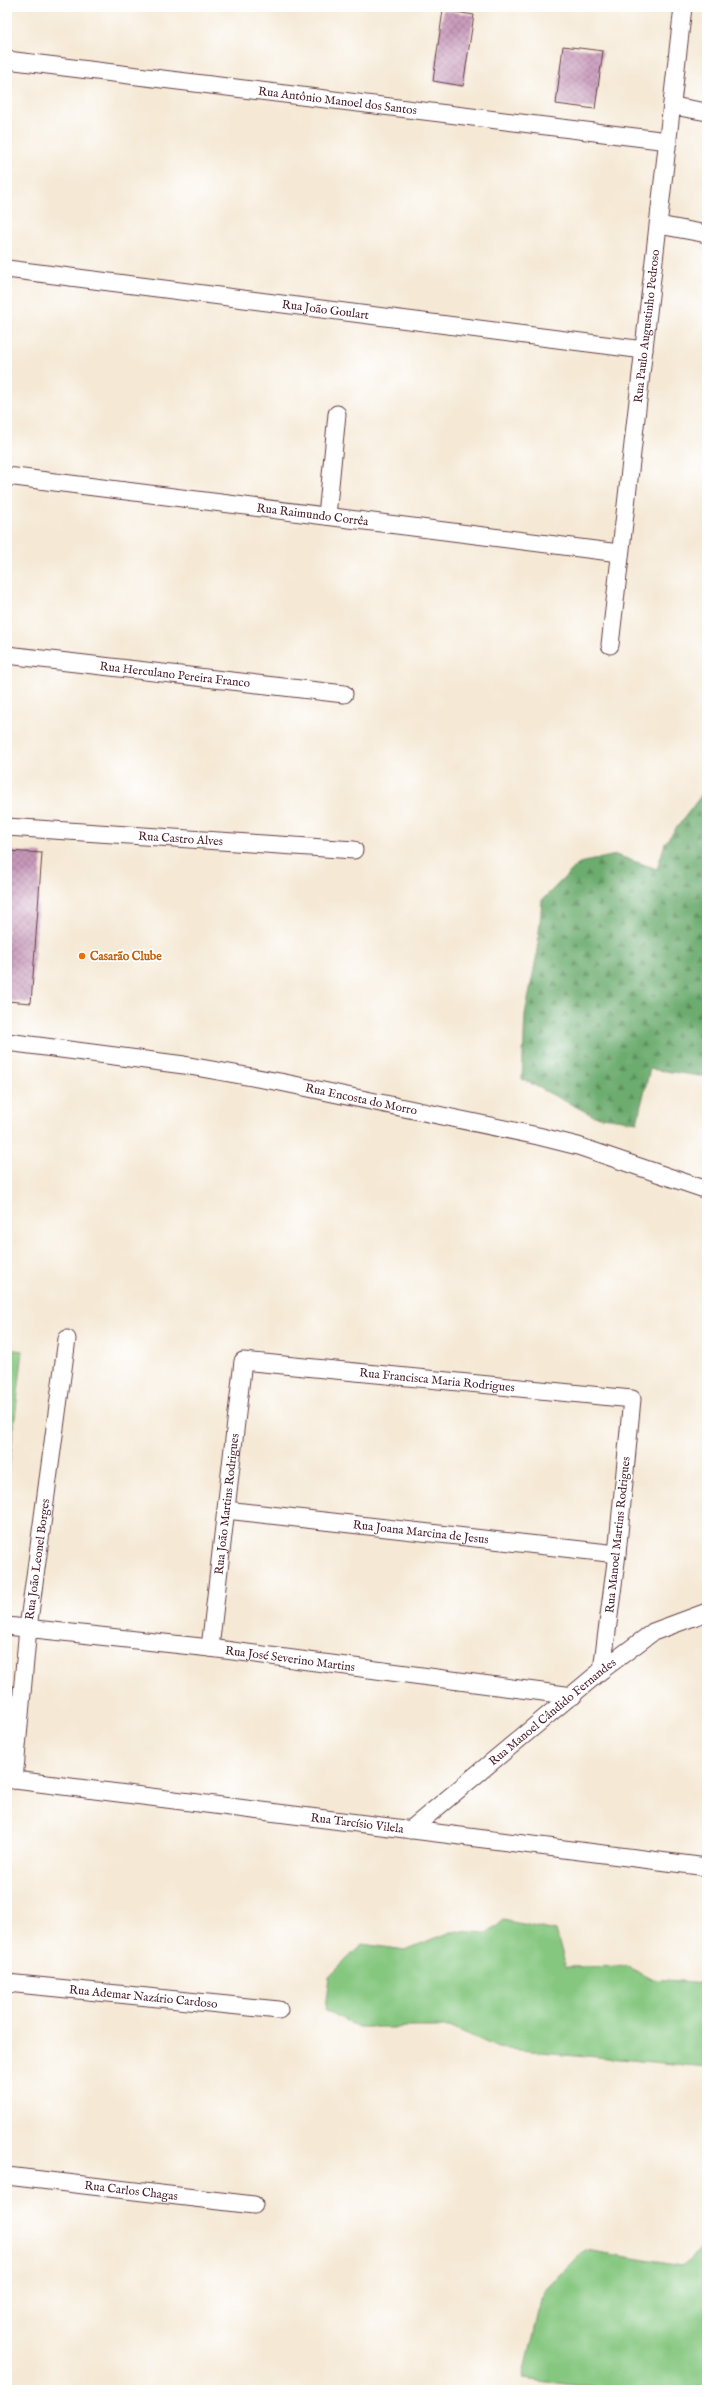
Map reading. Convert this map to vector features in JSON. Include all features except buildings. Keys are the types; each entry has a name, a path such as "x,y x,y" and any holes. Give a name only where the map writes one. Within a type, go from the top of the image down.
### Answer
{"street":[{"name":"Rua Paulo Augustinho Pedroso","path":"610,645 619,553 659,225 683,7"},
{"name":"Rua Antônio Manoel dos Santos","path":"7,60 668,141"},
{"path":"672,106 707,112"},
{"path":"659,225 707,234"},
{"name":"Rua João Goulart","path":"7,269 644,350"},
{"path":"327,516 337,414"},
{"name":"Rua Raimundo Corrêa","path":"7,476 619,553"},
{"name":"Rua Herculano Pereira Franco","path":"7,654 344,694"},
{"name":"Rua Castro Alves","path":"7,827 354,850"},
{"name":"Rua Encosta do Morro","path":"7,1042 100,1053 228,1073 538,1136 578,1146 707,1190"},
{"name":"Rua João Leonel Borges","path":"11,1779 28,1628 67,1339"},
{"name":"Rua Francisca Maria Rodrigues","path":"243,1361 632,1399"},
{"name":"Rua João Martins Rodrigues","path":"210,1648 243,1361"},
{"name":"Rua Manoel Martins Rodrigues","path":"602,1670 617,1554 632,1399"},
{"name":"Rua Joana Marcina de Jesus","path":"226,1510 617,1554"},
{"name":"Rua Manoel Cândido Fernandes","path":"410,1830 573,1696 602,1670 653,1632 707,1612"},
{"name":"Rua José Severino Martins","path":"7,1626 210,1648 573,1696"},
{"name":"Rua Tarcísio Vilela","path":"11,1779 707,1867"},
{"name":"Rua Ademar Nazário Cardoso","path":"7,1983 280,2010"},
{"name":"Rua Carlos Chagas","path":"7,2176 254,2205"}],"green space":[{"path":"707,781 707,1077 650,1069 637,1122 594,1116 522,1079 525,1014 537,954 542,900 579,863 616,855 657,869 665,843 700,797"},
{"path":"7,1349 23,1351 7,1483"},
{"path":"503,1920 556,1931 566,1967 626,1966 652,1979 707,1983 707,2067 498,2048 452,2027 358,2027 325,2010 329,1977 362,1944 405,1950 454,1931 487,1933"},
{"path":"707,2244 707,2390 616,2390 523,2379 544,2291 585,2250 681,2266"}],"place":[{"name":"Casarão Clube","path":"82,956"}]}
